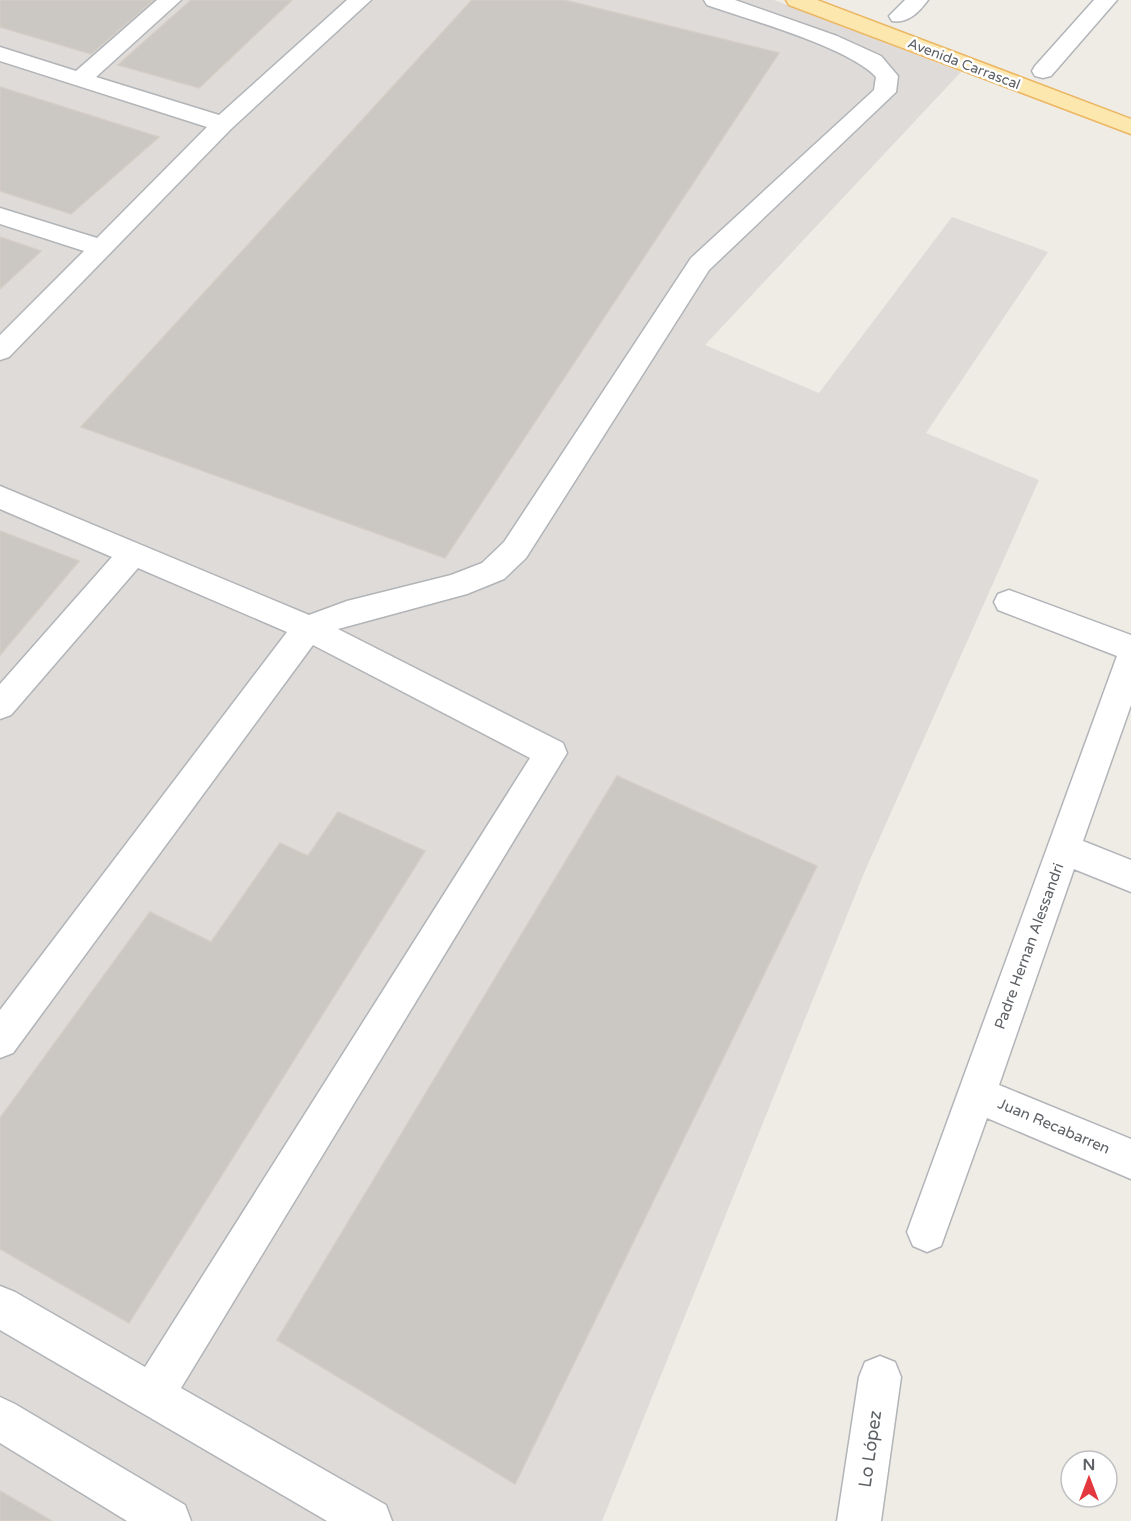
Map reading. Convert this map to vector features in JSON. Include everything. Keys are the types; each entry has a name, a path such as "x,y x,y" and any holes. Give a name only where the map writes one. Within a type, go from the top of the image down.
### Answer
{"main road":[{"name":"Avenida Carrascal","path":"797,0 1131,127"},
{"name":"Avenida Carrascal","path":"879,8 922,25"},
{"name":"Avenida Carrascal","path":"1021,62 1065,79"}],"street":[{"path":"80,80 170,0"},
{"path":"0,351 223,124 360,0"},
{"path":"0,1040 308,627 347,613 456,586 493,571 515,550 700,264 885,92 887,76 873,61 830,41 715,0"},
{"path":"900,16 917,0"},
{"path":"1043,70 1106,0"},
{"path":"0,54 223,124"},
{"path":"0,216 102,248"},
{"path":"0,497 308,627 551,753 153,1395"},
{"path":"0,706 133,553"},
{"path":"1009,602 1131,648"},
{"name":"Padre Hernan Alessandri","path":"927,1232 1131,660"},
{"path":"1064,849 1131,876"},
{"name":"Juan Recabarren","path":"976,1094 1131,1159"},
{"path":"0,1307 370,1521"},
{"name":"Lo López","path":"859,1521 880,1377"},
{"path":"0,1419 169,1521"}],"shaded area":[{"path":"0,0 774,0 961,72 705,345 819,393 952,217 1048,252 926,433 1039,480 864,873 602,1521 0,1521"}],"building":[{"path":"0,0 154,0 91,54 0,27"},
{"path":"191,0 292,0 199,88 118,65"},
{"path":"472,0 564,0 779,53 445,558 81,427"},
{"path":"0,87 159,137 71,214 0,191"},
{"path":"0,237 41,251 0,289"},
{"path":"0,531 79,561 0,655"},
{"path":"617,776 817,866 515,1484 277,1340"},
{"path":"338,812 425,851 129,1323 0,1249 0,1118 150,912 211,942 280,843 308,856"},
{"path":"0,1491 52,1521 0,1521"}]}
